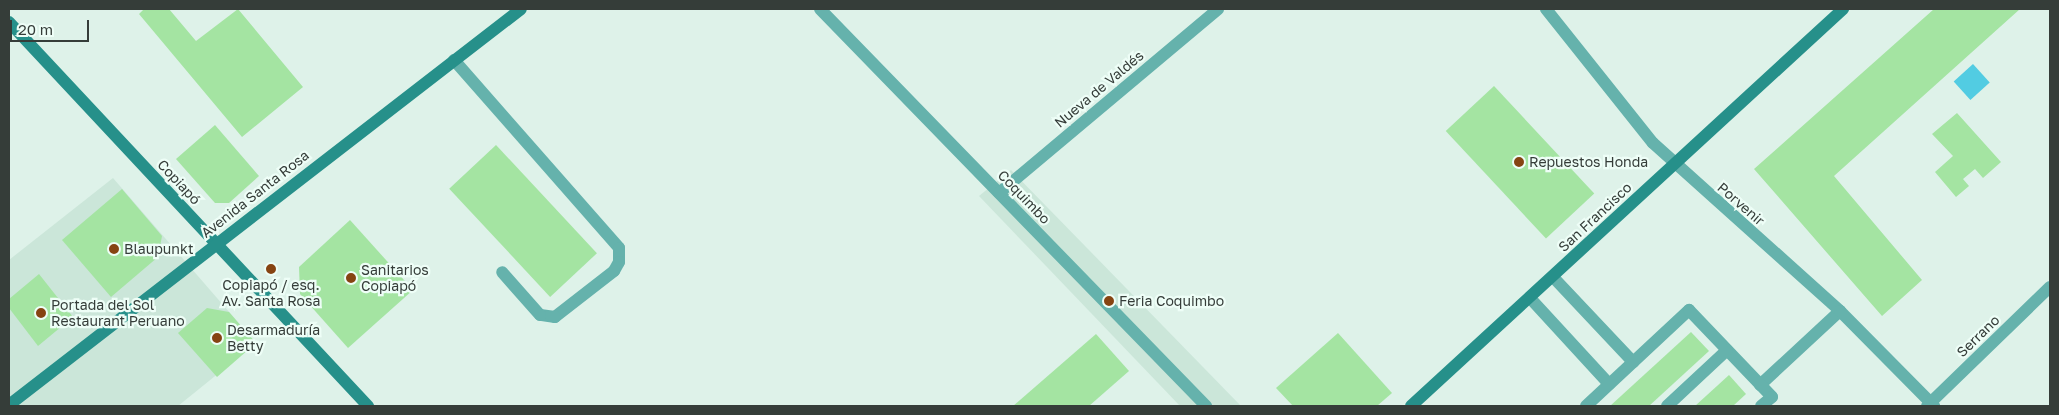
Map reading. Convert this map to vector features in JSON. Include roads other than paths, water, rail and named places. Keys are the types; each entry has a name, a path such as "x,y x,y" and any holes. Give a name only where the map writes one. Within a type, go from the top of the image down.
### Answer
{"main road":[{"name":"Avenida Santa Rosa","path":"9,404 521,9"},
{"name":"San Francisco","path":"1411,406 1843,9"},
{"name":"Copiapó","path":"9,22 368,406"}],"street":[{"name":"Coquimbo","path":"820,9 1206,406"},
{"name":"Nueva de Valdés","path":"1000,193 1218,9"},
{"name":"Porvenir","path":"1547,9 1676,164 1840,311 1931,405"},
{"path":"454,60 619,248 620,262 614,270 555,317 540,315 502,272"},
{"path":"1552,277 1633,362"},
{"name":"Serrano","path":"1931,405 2050,287"},
{"path":"1530,298 1609,384"},
{"path":"1586,406 1689,310 1772,397 1761,406"},
{"path":"1760,385 1840,311"},
{"path":"1668,406 1727,350"}],"water":[{"path":"1973,64 1990,83 1970,100 1954,81"}],"place":[{"name":"Repuestos Honda","path":"1519,162"},
{"name":"Blaupunkt","path":"114,249"},
{"name":"Copiapó / esq. Av. Santa Rosa","path":"271,269"},
{"name":"Sanitarios Copiapó","path":"351,278"},
{"name":"Feria Coquimbo","path":"1109,301"},
{"name":"Portada del Sol Restaurant Peruano","path":"41,313"},
{"name":"Desarmaduría Betty","path":"217,338"}]}
